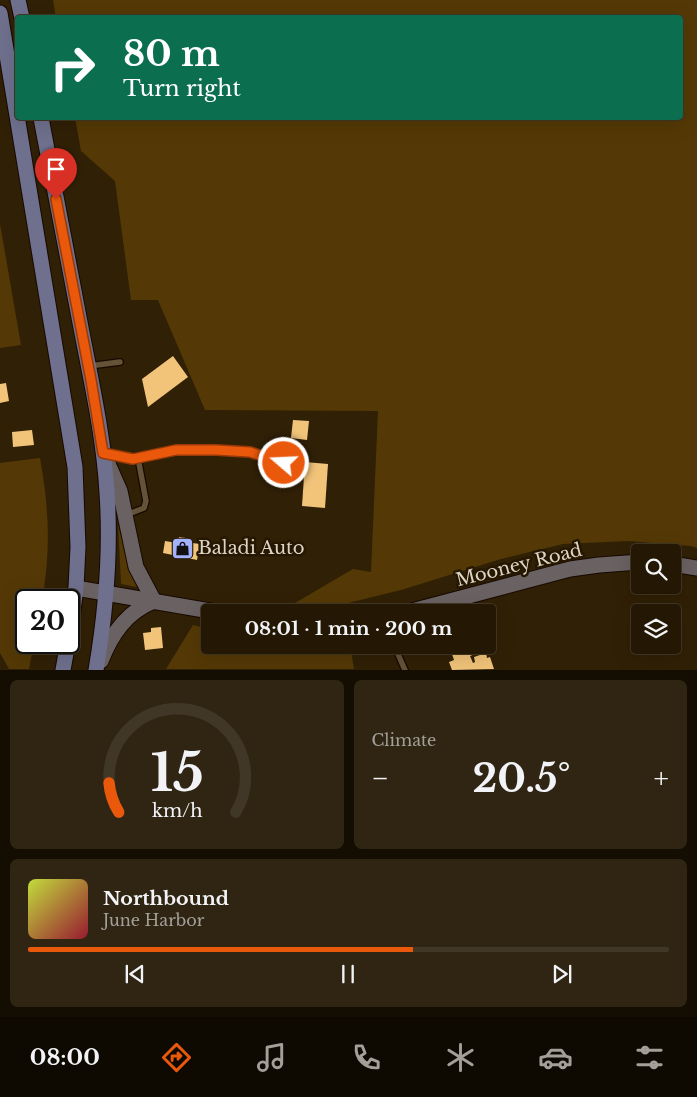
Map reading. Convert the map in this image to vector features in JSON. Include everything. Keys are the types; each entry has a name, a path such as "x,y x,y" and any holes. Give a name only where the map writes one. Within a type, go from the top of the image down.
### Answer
{"main road":[{"path":"18,0 21,15"},
{"path":"0,13 15,104"},
{"path":"18,120 75,467 78,548 76,588"},
{"path":"41,120 89,366 103,453 108,506 106,592 97,670"},
{"path":"63,670 66,654"}],"street":[{"path":"103,453 120,491 136,567 154,601"},
{"name":"Mooney Road","path":"439,604 570,570 631,563"},
{"path":"681,565 697,568"},
{"path":"76,588 201,609"},
{"path":"97,670 109,641 117,629 134,612 154,601"}],"lane":[{"path":"89,366 120,362"},
{"path":"103,453 133,459 176,450 216,450 250,452 284,463"},
{"path":"124,516 144,508 146,501 138,458"},
{"path":"398,654 405,670"}],"shaded area":[{"path":"53,0 697,0 697,548 681,544 628,541 563,544 501,559 401,590 348,603 295,603 353,569 371,572 378,411 205,410 158,300 131,300 115,181 81,151 75,120 683,120 683,15 56,15"},
{"path":"0,224 21,345 0,348"},
{"path":"40,458 48,529 44,589 15,589 15,654 32,654 29,669 9,669 0,653 0,463"},
{"path":"118,524 129,568 137,587 121,584"},
{"path":"193,625 201,627 201,654 352,654 354,669 166,669"}],"building":[{"path":"173,356 188,377 148,407 142,379"},
{"path":"6,383 9,401 0,403 0,384"},
{"path":"293,420 309,421 307,440 291,438"},
{"path":"32,430 34,445 13,447 12,432"},
{"path":"305,462 328,464 325,508 302,506"},
{"name":"Baladi Auto","path":"179,537 186,538 185,542 200,544 197,560 163,553 165,541 177,543"},
{"path":"161,627 163,648 145,650 143,633 151,632 151,628"},
{"path":"452,654 475,654 470,656 473,663 475,662 474,657 486,654 487,658 490,657 494,669 452,670 449,662 454,660"}],"place":[{"name":"Baladi Auto","path":"182,548"}],"route":[{"path":"56,199 103,453 133,459 176,450 216,450 250,452 284,463"}]}
